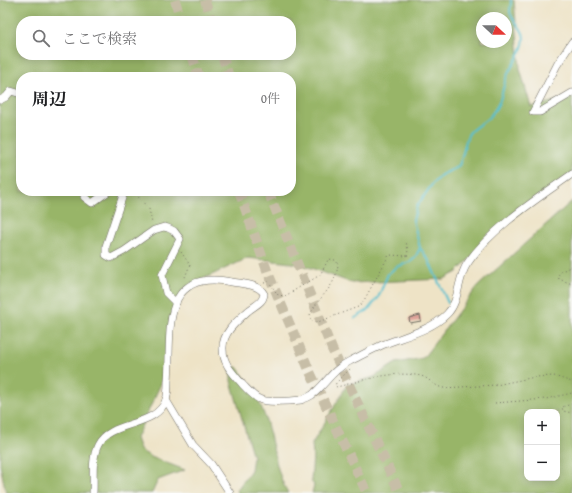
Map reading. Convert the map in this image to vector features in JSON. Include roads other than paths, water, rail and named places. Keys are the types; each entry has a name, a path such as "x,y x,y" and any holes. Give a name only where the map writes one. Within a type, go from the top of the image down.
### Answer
{"street":[{"path":"572,42 557,65 533,112 540,112 572,93"},
{"path":"0,100 6,97 11,91 16,92"},
{"path":"93,493 94,464 98,444 111,431 153,415 160,409 166,400 169,374 171,317 176,303 187,287 194,282 218,280 256,287 262,290 264,294 262,301 249,310 231,327 224,339 222,348 223,357 227,366 259,400 302,400 311,395 336,369 381,346 433,325 448,313 455,302 461,278 467,265 486,241 535,200 572,174"},
{"path":"84,196 92,202 101,196"},
{"path":"123,196 106,246 106,254 111,258 124,251 154,230 164,227 174,231 180,239 162,275 166,292 176,303"},
{"path":"166,400 193,445 211,464 230,493"}],"waterway":[{"path":"448,303 428,259 420,248 413,220 417,206 433,183 441,175 458,167 470,132 488,118 498,105 505,81 520,54 524,39 523,32 511,16 511,0"},
{"path":"355,318 367,311 378,298 388,274 396,267 410,262 415,258 420,248"}],"tunnel":[{"path":"175,0 180,16"},
{"path":"205,0 210,16"},
{"path":"194,60 197,72"},
{"path":"224,60 227,72"},
{"path":"241,196 268,273 310,372 367,493"},
{"path":"270,196 332,349 400,493"}]}
